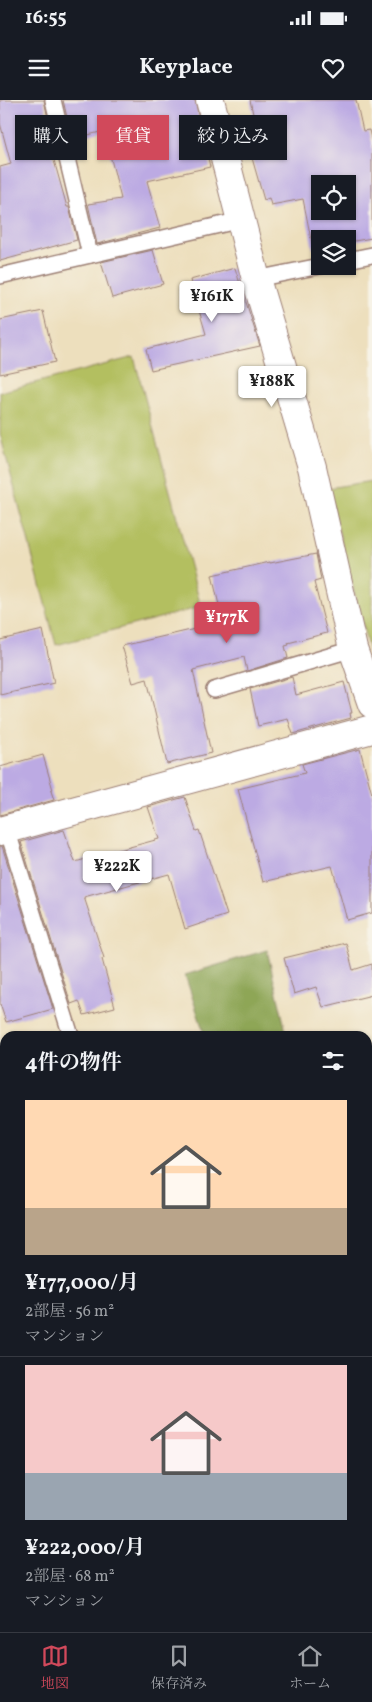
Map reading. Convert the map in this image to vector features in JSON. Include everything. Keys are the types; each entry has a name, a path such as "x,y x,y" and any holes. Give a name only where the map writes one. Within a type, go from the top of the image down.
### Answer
{"street":[{"path":"210,100 256,278 312,467 353,649 372,704"},
{"path":"4,830 372,729"}],"lane":[{"path":"53,100 90,255"},
{"path":"0,276 241,220"},
{"path":"356,258 372,255"},
{"path":"256,278 311,268"},
{"path":"214,690 353,649"},
{"path":"4,830 69,1031"}],"green space":[{"path":"134,357 201,607 56,645 0,434 0,392"},
{"path":"372,481 372,663 328,488"},
{"path":"267,950 286,1031 203,1031 185,975"}],"building":[{"path":"0,100 44,100 47,115 15,115 15,160 54,160 77,240 0,261 0,167 11,164 0,123"},
{"path":"63,100 195,100 198,115 179,115 179,160 208,160 210,167 147,181 160,228 97,244 88,204 121,199 111,160 169,160 169,115 97,115 97,133 87,135 87,115 66,115"},
{"path":"250,100 356,100 363,131 369,130 372,143 372,238 356,241 356,230 311,230 311,239 303,199 271,205 269,198 264,200 253,160 287,160 287,115 253,115"},
{"path":"153,250 163,284 112,298 101,262"},
{"path":"235,268 260,346 151,370 146,349 206,334 190,280"},
{"path":"43,311 55,362 0,374 0,320"},
{"path":"316,554 321,580 314,582 327,633 288,643 289,645 285,646 288,658 247,671 244,657 193,670 211,753 167,764 147,679 133,683 122,646 195,629 194,626 222,618 212,575"},
{"path":"43,630 54,683 0,695 0,640"},
{"path":"292,677 296,695 344,682 352,713 350,713 351,718 293,734 288,719 258,726 250,689"},
{"path":"360,749 372,794 372,913 347,920 332,866 263,882 238,789 305,773 302,764"},
{"path":"43,755 54,800 0,815 0,767"},
{"path":"185,797 196,831 199,830 227,915 185,929 169,874 84,897 104,958 102,959 115,1007 84,1015 79,1001 71,1004 21,842 64,830 75,862 159,839 148,807"},
{"path":"0,846 2,846 53,1009 6,1022 0,1004"},
{"path":"346,943 353,970 372,964 372,995 323,1007 316,987 294,994 284,958"}]}
